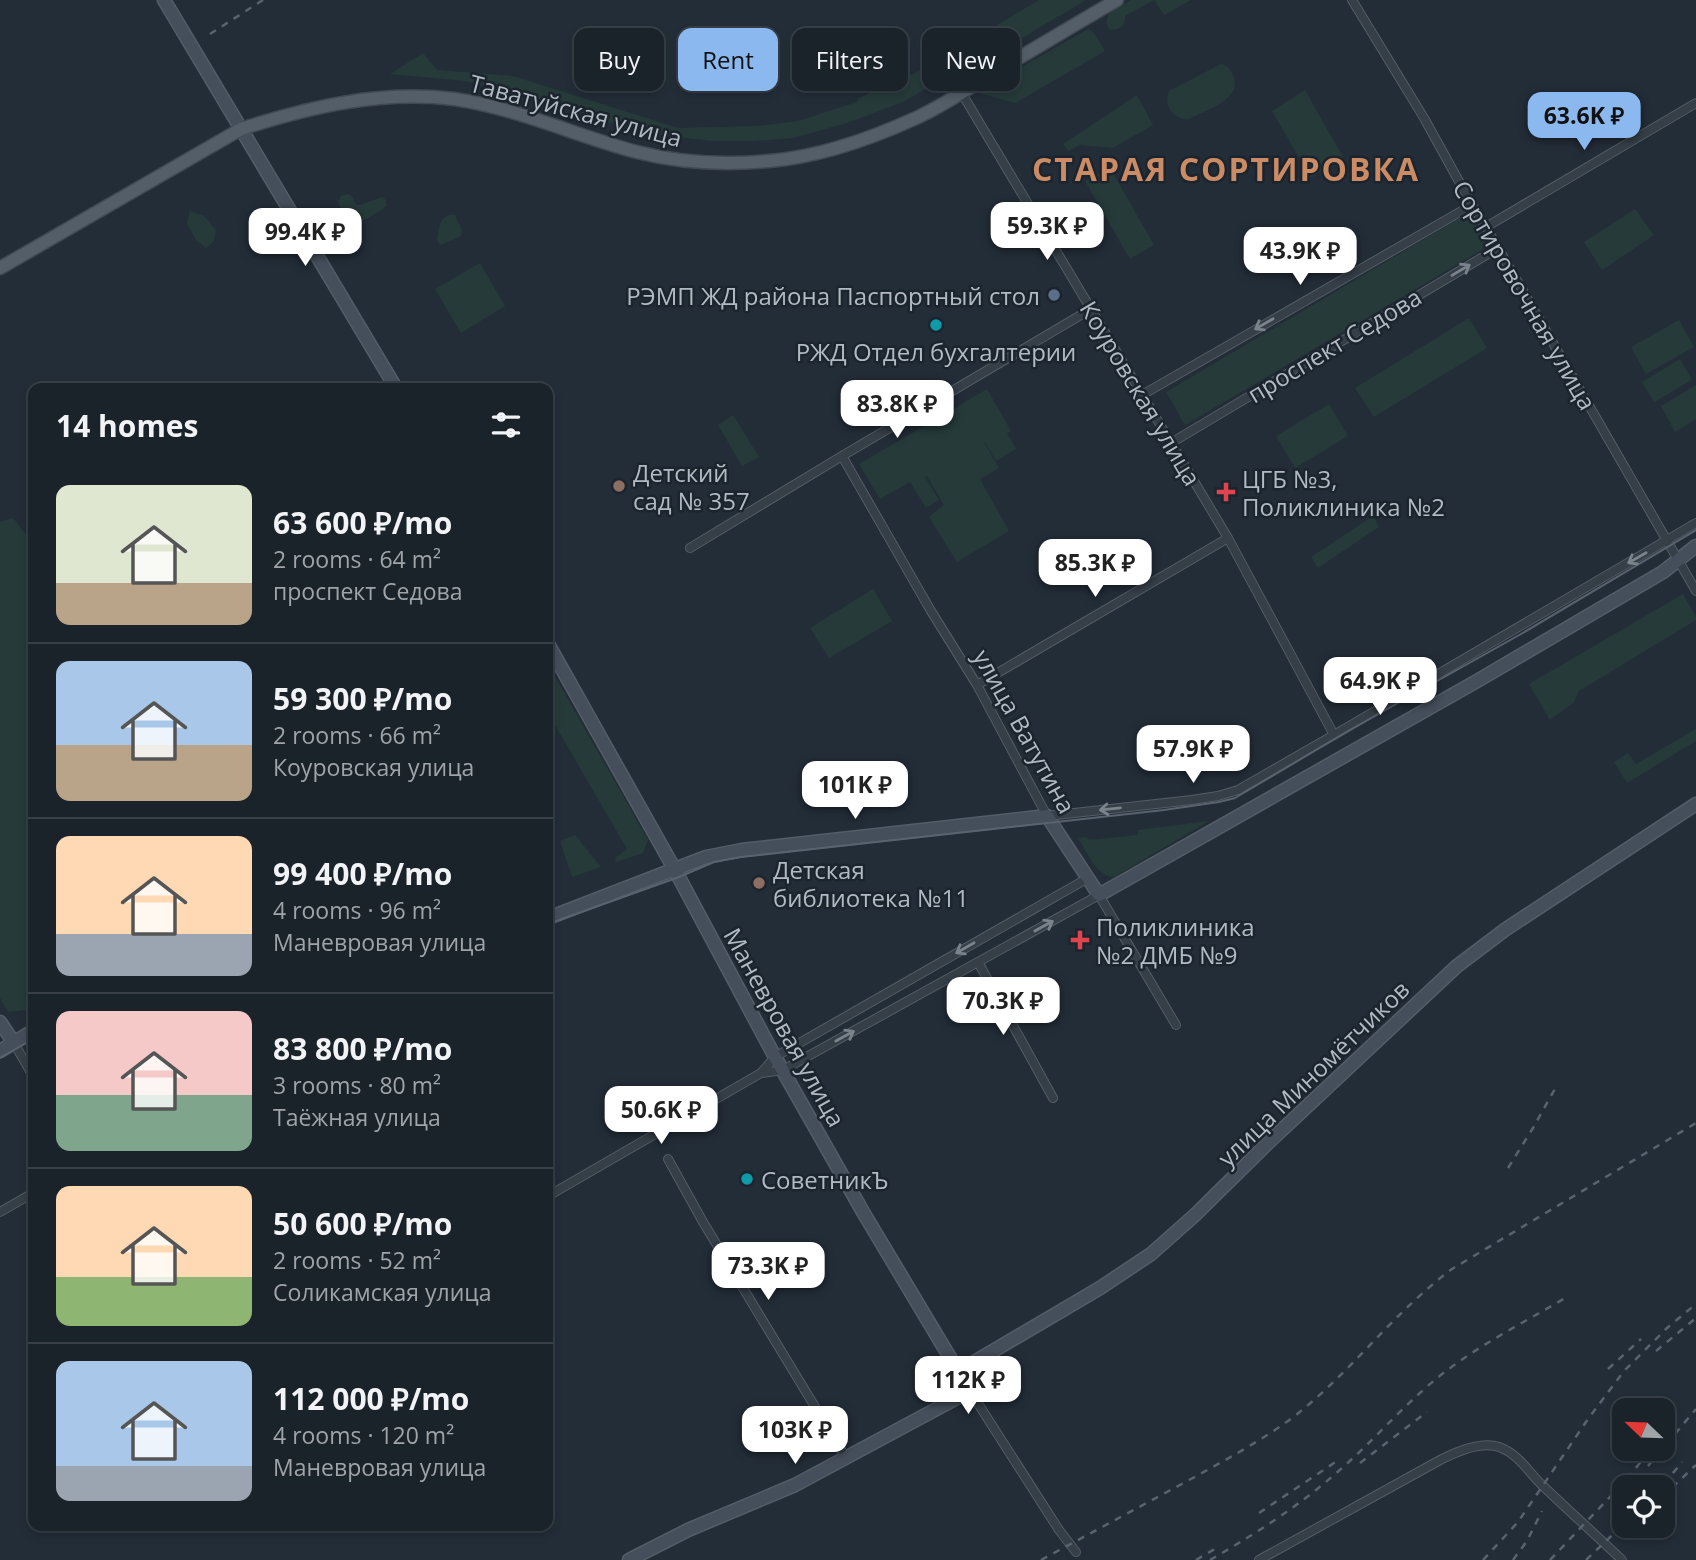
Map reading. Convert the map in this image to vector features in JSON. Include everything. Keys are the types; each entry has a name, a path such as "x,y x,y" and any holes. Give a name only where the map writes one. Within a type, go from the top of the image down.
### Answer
{"main road":[{"name":"Таватуйская улица","path":"0,268 241,130 339,103 384,98 455,99 501,109 637,152 674,160 722,163 770,161 820,153 917,118 1117,0"}],"street":[{"path":"164,0 394,383"},
{"name":"Сортировочная улица","path":"1352,0 1424,118 1696,591"},
{"name":"Коуровская улица","path":"961,92 1228,538 1334,735"},
{"path":"1486,227 1696,103"},
{"name":"проспект Седова","path":"1142,395 1472,205"},
{"name":"проспект Седова","path":"1171,443 1498,248"},
{"path":"690,548 1091,309"},
{"name":"улица Ватутина","path":"842,456 976,685 1047,816 1099,895 1176,1025"},
{"path":"553,916 706,857 742,850 1218,796 1238,789 1334,735 1696,523"},
{"path":"976,685 1228,538"},
{"path":"761,1073 783,1070 1099,895 1507,664 1663,572 1696,546"},
{"name":"Маневровая улица","path":"553,653 863,1212 970,1391 1059,1530 1076,1552"},
{"name":"улица Миномётчиков","path":"959,1371 1100,1288 1151,1254 1457,966 1506,929 1696,804"},
{"path":"553,1192 761,1073 775,1057 1088,878"},
{"path":"978,962 1053,1098"},
{"path":"0,1022 28,1067"},
{"path":"0,1051 28,1034"},
{"path":"668,1160 846,1458"},
{"path":"0,1212 28,1196"},
{"path":"629,1560 688,1530 795,1485 970,1391"},
{"path":"1259,1560 1442,1459 1465,1450 1488,1446 1507,1451 1521,1462 1622,1560"}],"green space":[{"path":"1039,0 1085,0 1020,39 1020,28 992,28"},
{"path":"1131,0 1154,0 1125,16 1121,27 1109,29 1106,22 1110,12"},
{"path":"1154,0 1191,0 1164,15"},
{"path":"1088,29 1094,33 1105,51 1015,103 982,94 980,91 1020,91 1020,68"},
{"path":"423,53 437,70 513,76 678,128 757,126 798,121 857,102 859,98 875,91 908,91 908,76 922,70 922,91 903,102 847,123 793,138 714,141 635,131 542,100 465,81 390,74"},
{"path":"1221,64 1230,69 1235,83 1228,97 1222,103 1189,119 1174,115 1168,107 1169,91"},
{"path":"1305,90 1343,157 1311,178 1272,111"},
{"path":"1137,95 1153,125 1113,148 1080,145 1068,151 1063,144"},
{"path":"1110,168 1154,245 1130,259 1085,181"},
{"path":"351,195 358,205 382,197 386,200 386,206 357,224 353,223 345,216 338,202 341,196"},
{"path":"1635,209 1654,235 1602,270 1584,242"},
{"path":"190,211 204,216 216,230 214,241 206,248 196,240 187,223"},
{"path":"1470,212 1490,245 1185,425 1166,392"},
{"path":"449,215 455,215 462,233 461,236 441,245 437,240 440,226"},
{"path":"480,263 505,306 461,333 435,289"},
{"path":"1469,318 1487,348 1374,417 1355,388"},
{"path":"1679,320 1694,347 1646,374 1631,347"},
{"path":"1680,359 1692,380 1654,402 1642,382"},
{"path":"1696,385 1696,419 1675,432 1661,406"},
{"path":"987,389 1011,431 1007,433 1016,449 996,461 984,442 999,468 980,479 1009,531 957,562 929,517 944,505 927,476 925,477 939,500 926,508 910,482 880,499 859,464"},
{"path":"1329,404 1348,436 1295,468 1276,436"},
{"path":"733,415 759,457 742,466 718,425"},
{"path":"1373,516 1379,527 1318,568 1311,557"},
{"path":"13,518 28,537 28,1010 8,1012 0,998 0,522"},
{"path":"873,589 892,621 829,658 810,628"},
{"path":"1683,594 1696,620 1579,691 1574,702 1550,720 1529,684"},
{"path":"553,673 648,840 643,853 616,862 615,858 627,849 553,722"},
{"path":"1696,729 1696,741 1627,783 1614,762 1628,753 1636,764"},
{"path":"1209,821 1114,877 1097,868 1078,838 1086,837 1089,840 1138,835 1138,830"},
{"path":"575,835 601,867 572,877 560,841"}],"tram line":[{"path":"553,922 714,862 741,857 1164,810 1235,798 1696,530"},
{"path":"0,1058 28,1042"}],"railway":[{"path":"210,34 263,0"},
{"path":"1508,1168 1556,1087"},
{"path":"1041,1560 1271,1433 1336,1380 1411,1304 1452,1269 1696,1123"},
{"path":"1210,1560 1262,1529 1311,1494 1451,1367 1567,1297"},
{"path":"1483,1560 1518,1522 1624,1371 1667,1328 1696,1304"},
{"path":"1656,1351 1696,1318"},
{"path":"1608,1369 1641,1339"},
{"path":"1648,1466 1696,1409"},
{"path":"1360,1463 1427,1412"},
{"path":"1259,1513 1337,1461"},
{"path":"1550,1560 1641,1461"},
{"path":"1671,1475 1682,1462"},
{"path":"1675,1485 1696,1465"},
{"path":"1513,1560 1527,1541 1542,1511"},
{"path":"1586,1560 1612,1535"},
{"path":"1196,1560 1218,1547"}],"place":[{"name":"РЭМП ЖД района Паспортный стол","path":"1054,295"},
{"name":"РЖД Отдел бухгалтерии","path":"936,325"},
{"name":"Детский сад № 357","path":"619,486"},
{"name":"ЦГБ №3, Поликлиника №2","path":"1226,492"},
{"name":"Детская библиотека №11","path":"759,883"},
{"name":"Поликлиника №2 ДМБ №9","path":"1080,940"},
{"name":"СоветникЪ","path":"747,1179"}],"district":[{"name":"СТАРАЯ СОРТИРОВКА","path":"1226,168"}]}
